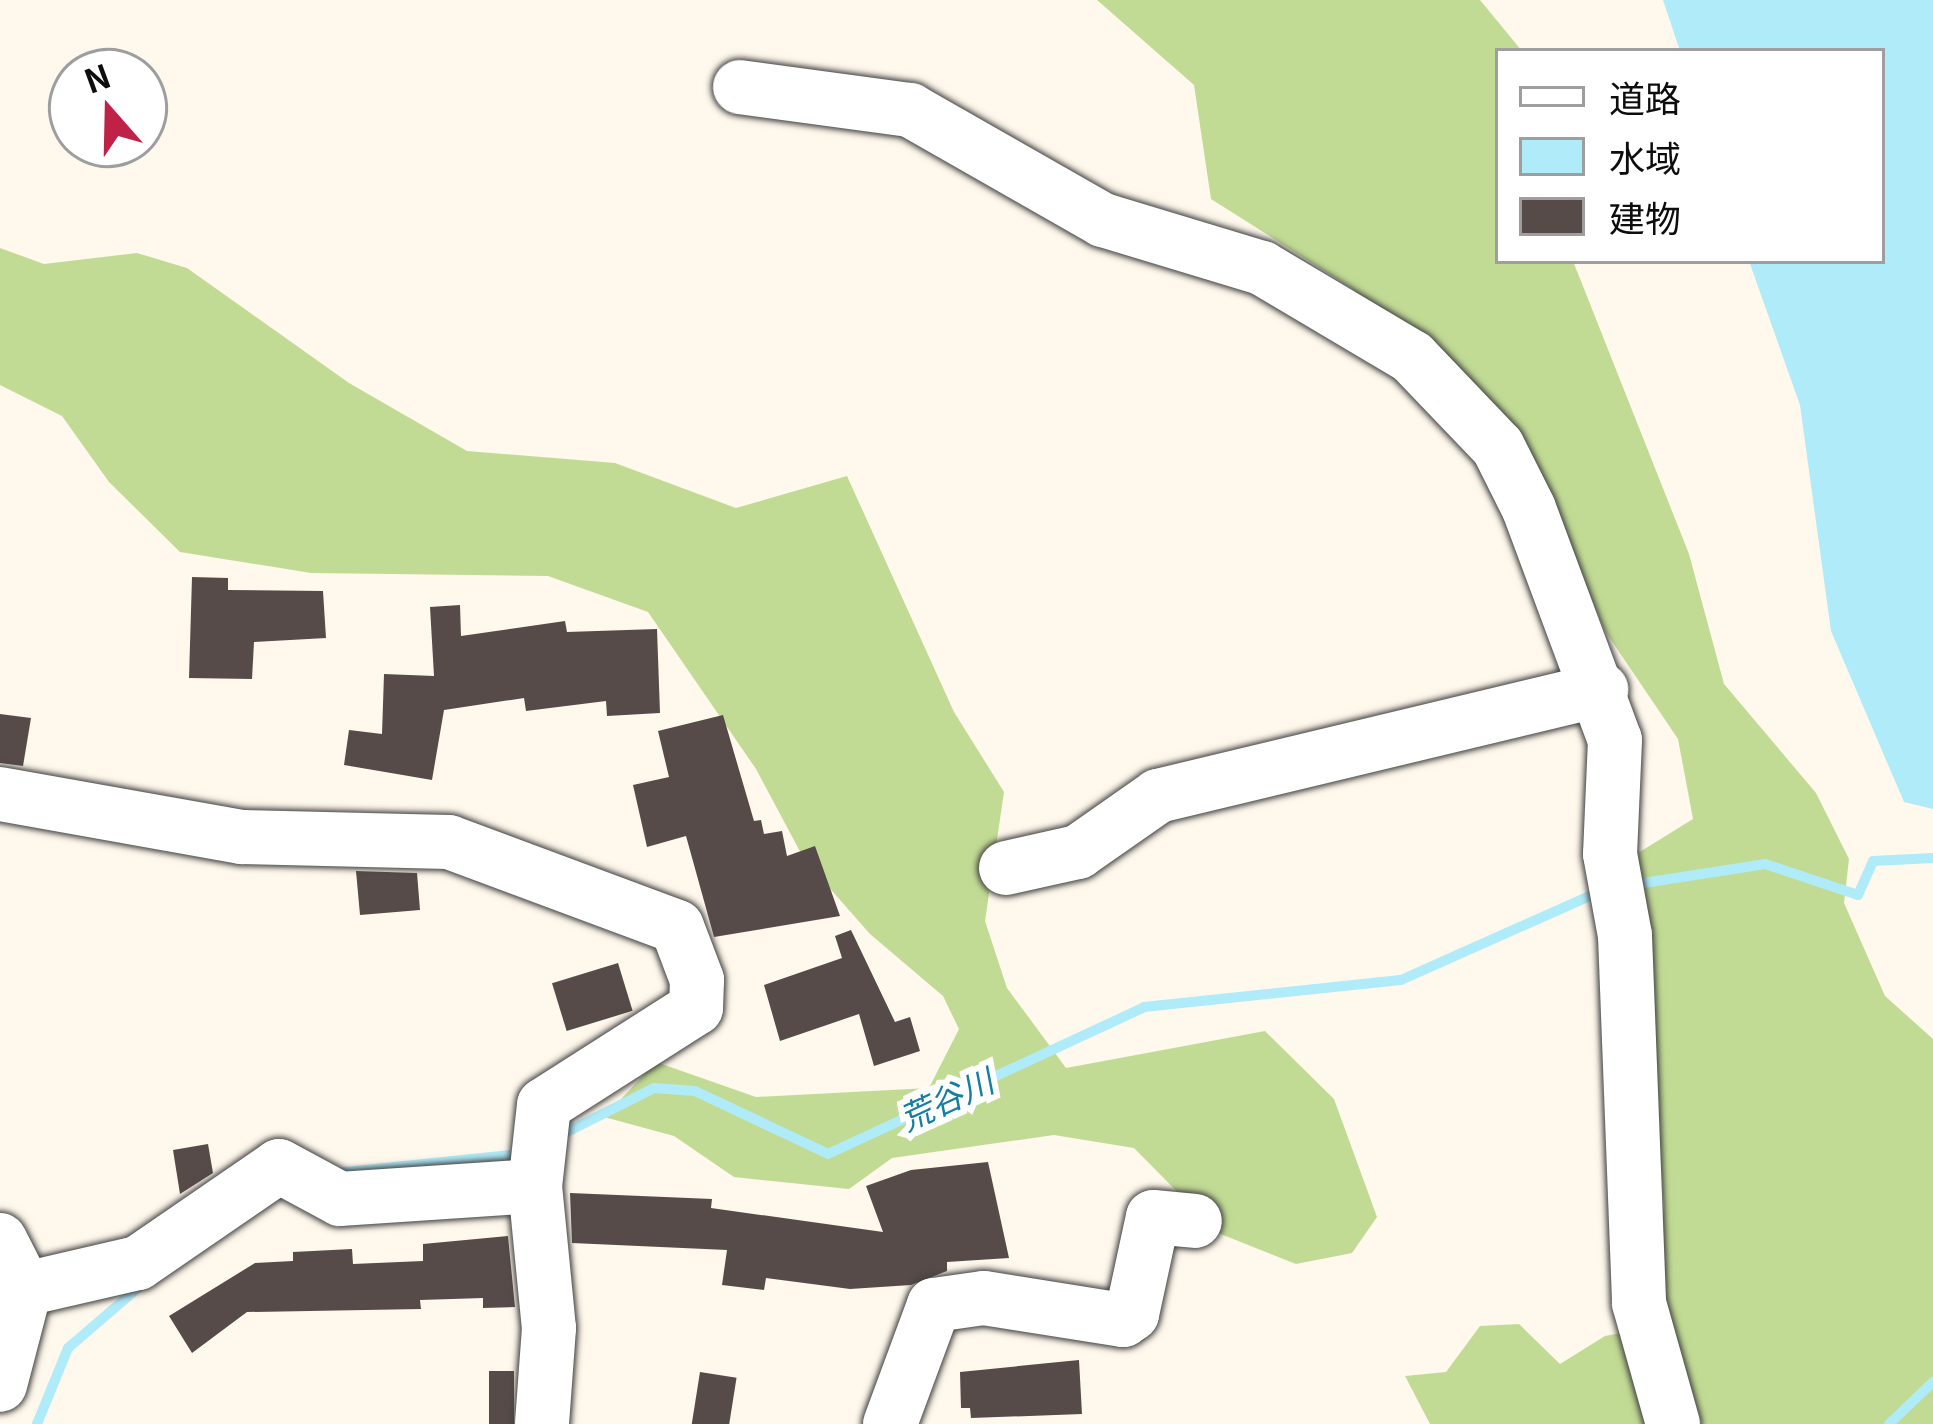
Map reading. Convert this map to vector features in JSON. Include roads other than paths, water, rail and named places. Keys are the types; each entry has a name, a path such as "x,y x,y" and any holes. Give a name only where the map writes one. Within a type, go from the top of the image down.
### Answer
{"street":[{"path":"740,87 910,110 1102,220 1262,268 1412,357 1498,447 1601,690 1615,740 1610,854 1625,936 1639,1303 1673,1424"},
{"path":"1006,868 1078,852 1158,796 1601,690"},
{"path":"0,794 242,837 449,842 677,927 697,980 696,1008 544,1105 535,1186 549,1328 542,1424"},
{"path":"25,1289 138,1263 279,1166 340,1198 535,1186"},
{"path":"890,1424 934,1305 984,1298 1123,1320 1132,1314 1153,1217 1195,1221"},
{"path":"0,1240 25,1289 0,1385"}],"water":[{"path":"1663,0 1933,0 1933,809 1904,802 1831,631 1800,405 1750,264 1885,264 1885,48 1679,48"}],"waterway":[{"name":"荒谷川","path":"1631,885 1765,864 1858,895 1873,861 1933,858"},
{"name":"荒谷川","path":"559,1136 654,1088 695,1091 828,1154 1144,1007 1401,980 1601,891"},
{"name":"荒谷川","path":"336,1173 520,1154"},
{"name":"荒谷川","path":"37,1424 68,1348 139,1287"},
{"path":"1889,1424 1933,1382"}]}
